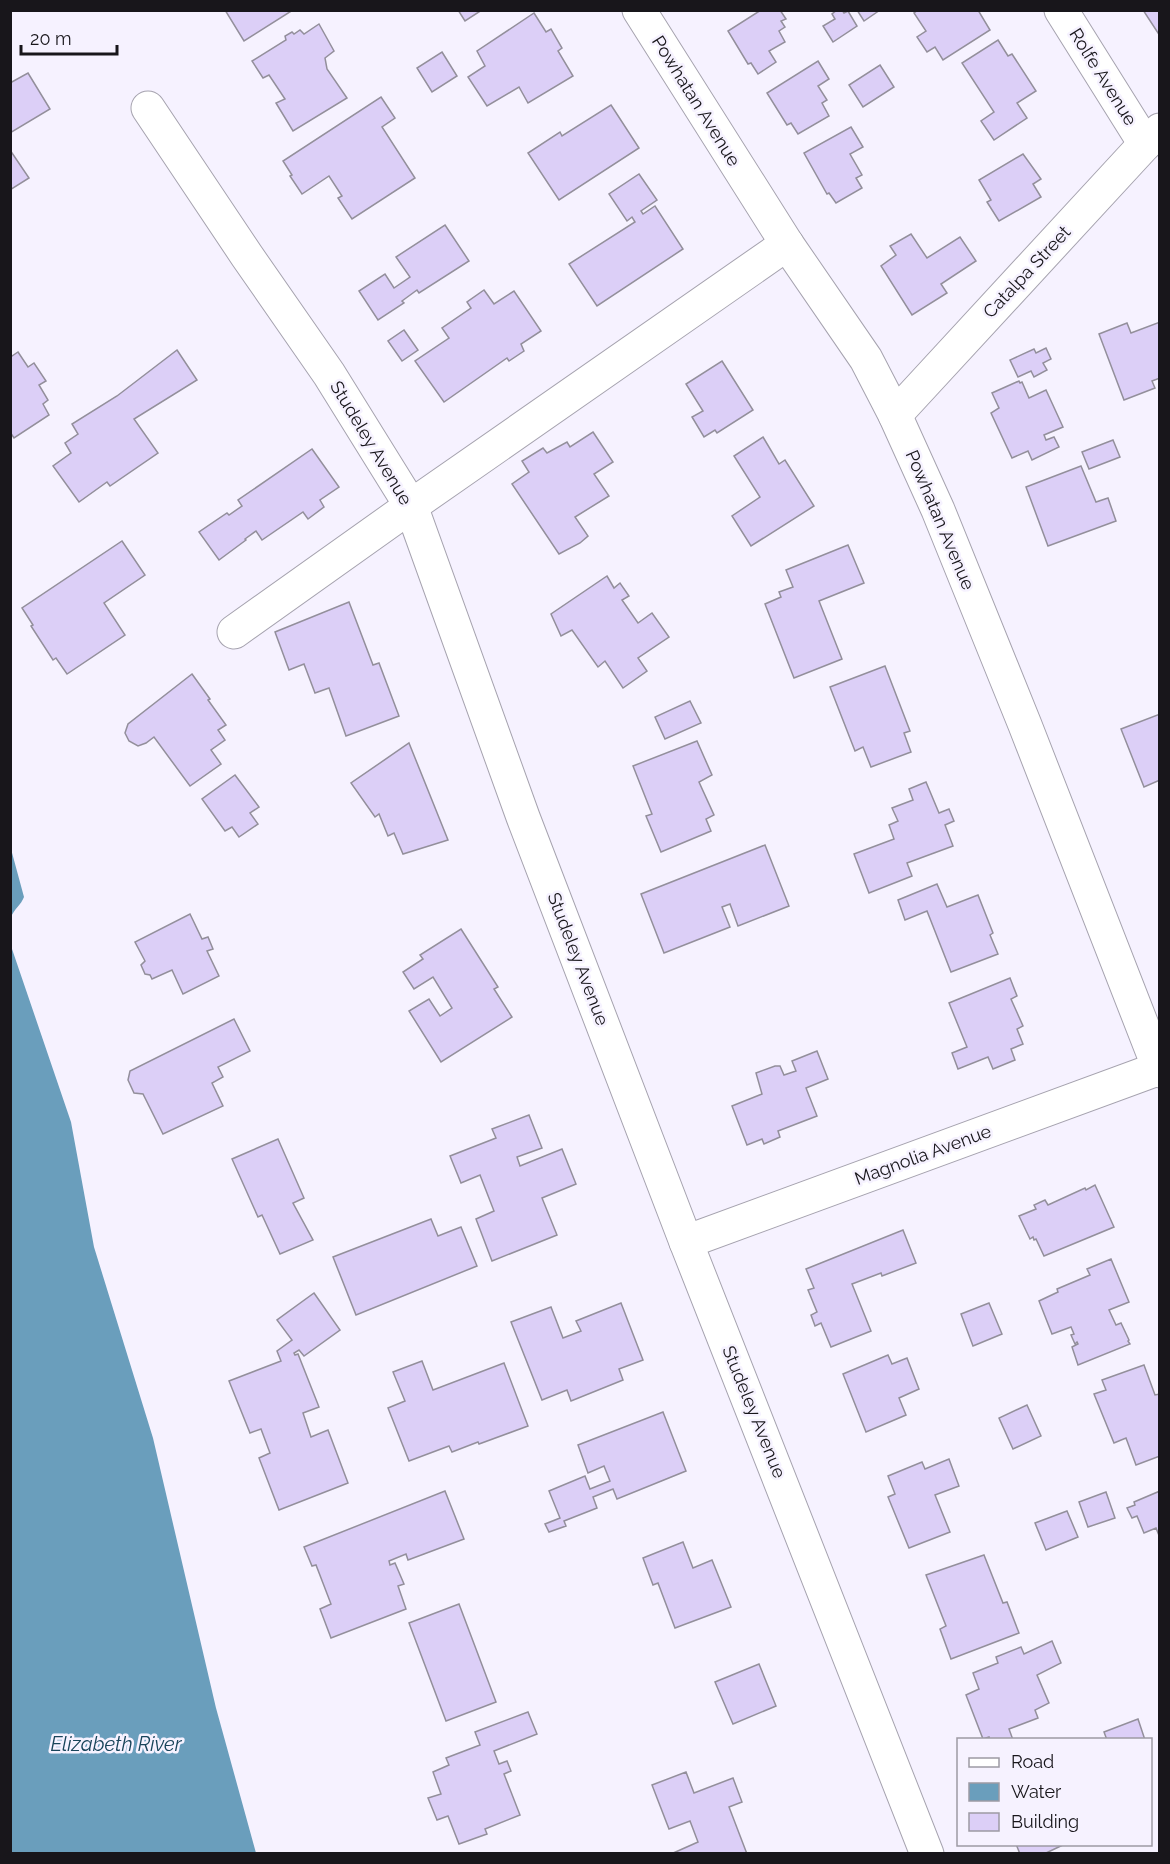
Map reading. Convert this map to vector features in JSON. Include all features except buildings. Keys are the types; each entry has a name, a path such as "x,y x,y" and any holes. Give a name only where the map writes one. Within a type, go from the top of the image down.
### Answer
{"street":[{"name":"Powhatan Avenue","path":"639,10 787,244 866,358 895,415 938,510 1008,682 1159,1069"},
{"name":"Rolfe Avenue","path":"1061,10 1152,137"},
{"name":"Studeley Avenue","path":"148,108 329,374 411,506 523,817 686,1242 927,1854"},
{"name":"Catalpa Street","path":"895,415 1152,137"},
{"path":"234,632 787,244"},
{"name":"Magnolia Avenue","path":"686,1242 1159,1069"}],"water":[{"path":"11,849 24,897 11,917"},
{"name":"Elizabeth River","path":"11,940 12,949 71,1122 94,1247 153,1438 216,1708 256,1853 11,1853"}]}
